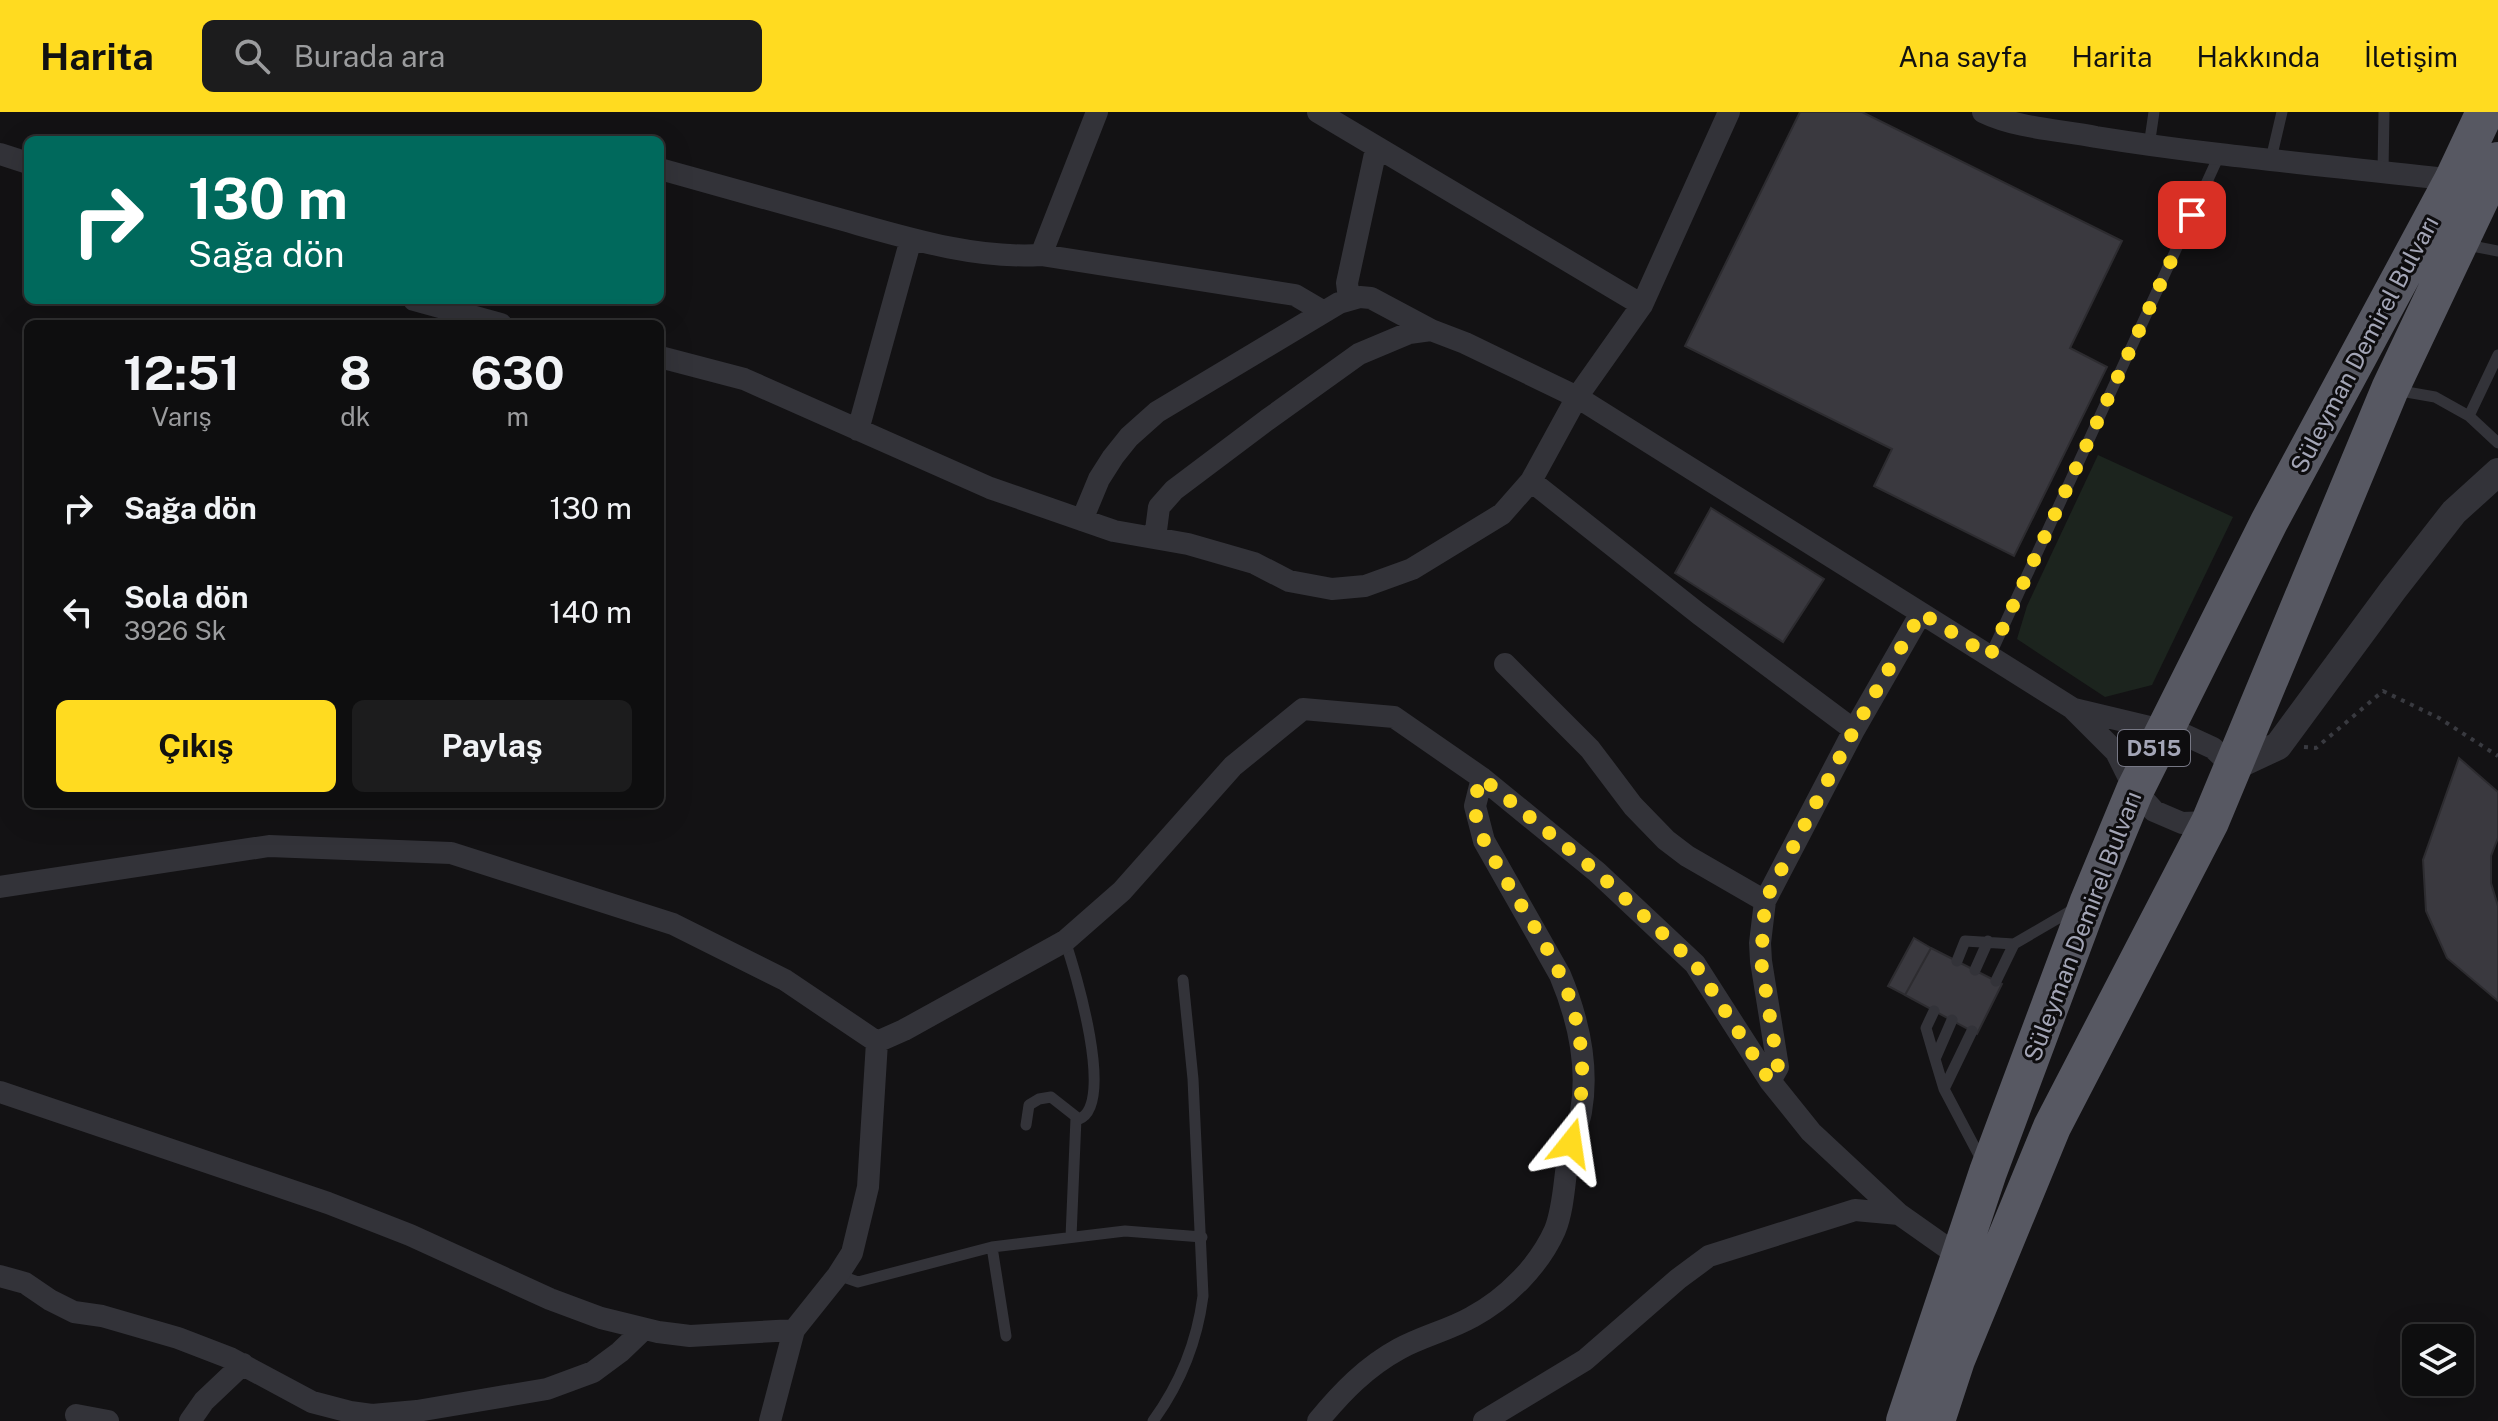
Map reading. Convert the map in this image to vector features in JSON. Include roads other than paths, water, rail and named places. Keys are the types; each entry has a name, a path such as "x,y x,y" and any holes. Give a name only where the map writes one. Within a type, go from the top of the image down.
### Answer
{"highway":[{"name":"Süleyman Demirel Bulvarı","path":"1936,1421 1956,1360 2052,1127 2210,822 2390,389 2458,244 2474,196 2485,112"},
{"name":"Süleyman Demirel Bulvarı","path":"1905,1421 1988,1172 2089,901 2162,732 2269,522 2498,161"}],"street":[{"path":"1041,255 1097,112"},
{"path":"1318,112 1642,305"},
{"path":"664,358 744,379 990,488 1114,531 1188,544 1254,563 1289,581 1332,589 1365,586 1412,569 1502,514 1531,481 1577,397 1642,305 1729,112"},
{"path":"1983,112 1995,118 2149,146 2383,172 2474,196"},
{"path":"1349,299 1347,283 1376,149"},
{"path":"0,154 24,162"},
{"path":"664,170 911,239 1016,257 1041,255 1295,295 1324,312"},
{"path":"858,430 911,239"},
{"path":"1082,520 1099,479 1113,457 1157,412 1324,312 1349,299 1371,298 1431,330 1577,397 2072,708 2116,752 2135,790 2154,811 2182,823 2210,822"},
{"path":"428,304 485,320"},
{"path":"1155,538 1159,507 1174,490 1359,354 1409,333 1431,330"},
{"path":"2072,708 2187,736 2213,748 2233,767 2278,746 2454,512 2498,472"},
{"path":"1531,481 1699,614 1854,730"},
{"path":"1770,1081 1778,1067 1761,961 1765,901 1854,730 1921,613"},
{"path":"1505,664 1590,749 1633,806 1666,840 1687,856 1765,901"},
{"path":"877,1042 1065,941 1122,891 1233,766 1303,709 1394,717 1482,778 1597,872 1695,964 1770,1081 1811,1132 1899,1214 1960,1257"},
{"path":"1318,1421 1343,1391 1375,1364 1423,1337 1471,1318 1508,1292 1546,1247 1560,1214 1565,1174 1581,1113 1581,1043 1560,975 1484,841 1475,806 1482,778"},
{"path":"0,887 269,846 451,853 673,924 785,980 877,1042"},
{"path":"770,1421 794,1330 852,1253 868,1187 877,1042"},
{"path":"0,1092 328,1203 601,1318 690,1336 794,1330"},
{"path":"1484,1421 1585,1360 1709,1256 1855,1210 1899,1214"},
{"path":"0,1276 25,1283 74,1312 102,1316 178,1338 243,1364 321,1405 350,1412 395,1414 547,1389 593,1372 644,1329"},
{"path":"190,1421 204,1401 243,1364"},
{"path":"76,1415 108,1421"}],"lane":[{"path":"2149,146 2154,112"},
{"path":"2271,159 2282,112"},
{"path":"2383,172 2384,112"},
{"path":"1990,656 2217,160"},
{"path":"2458,244 2498,251"},
{"path":"2469,416 2498,355"},
{"path":"2390,389 2435,397 2469,416 2498,443"},
{"path":"1996,981 2014,944 2089,901"},
{"path":"1026,1125 1029,1105 1045,1097 1051,1097 1076,1118 1088,1113 1092,1104 1095,1085 1082,993 1065,941"},
{"path":"1957,961 1965,941 2014,944"},
{"path":"1975,970 1988,941"},
{"path":"1153,1421 1185,1365 1198,1326 1204,1288 1193,1079 1183,980"},
{"path":"1934,1011 1926,1028 1944,1089 1988,1172"},
{"path":"1935,1059 1952,1020"},
{"path":"1944,1089 1972,1031"},
{"path":"1071,1237 1076,1118"},
{"path":"838,1275 858,1282 992,1247 1125,1231 1202,1237"},
{"path":"992,1247 1006,1336"}]}
